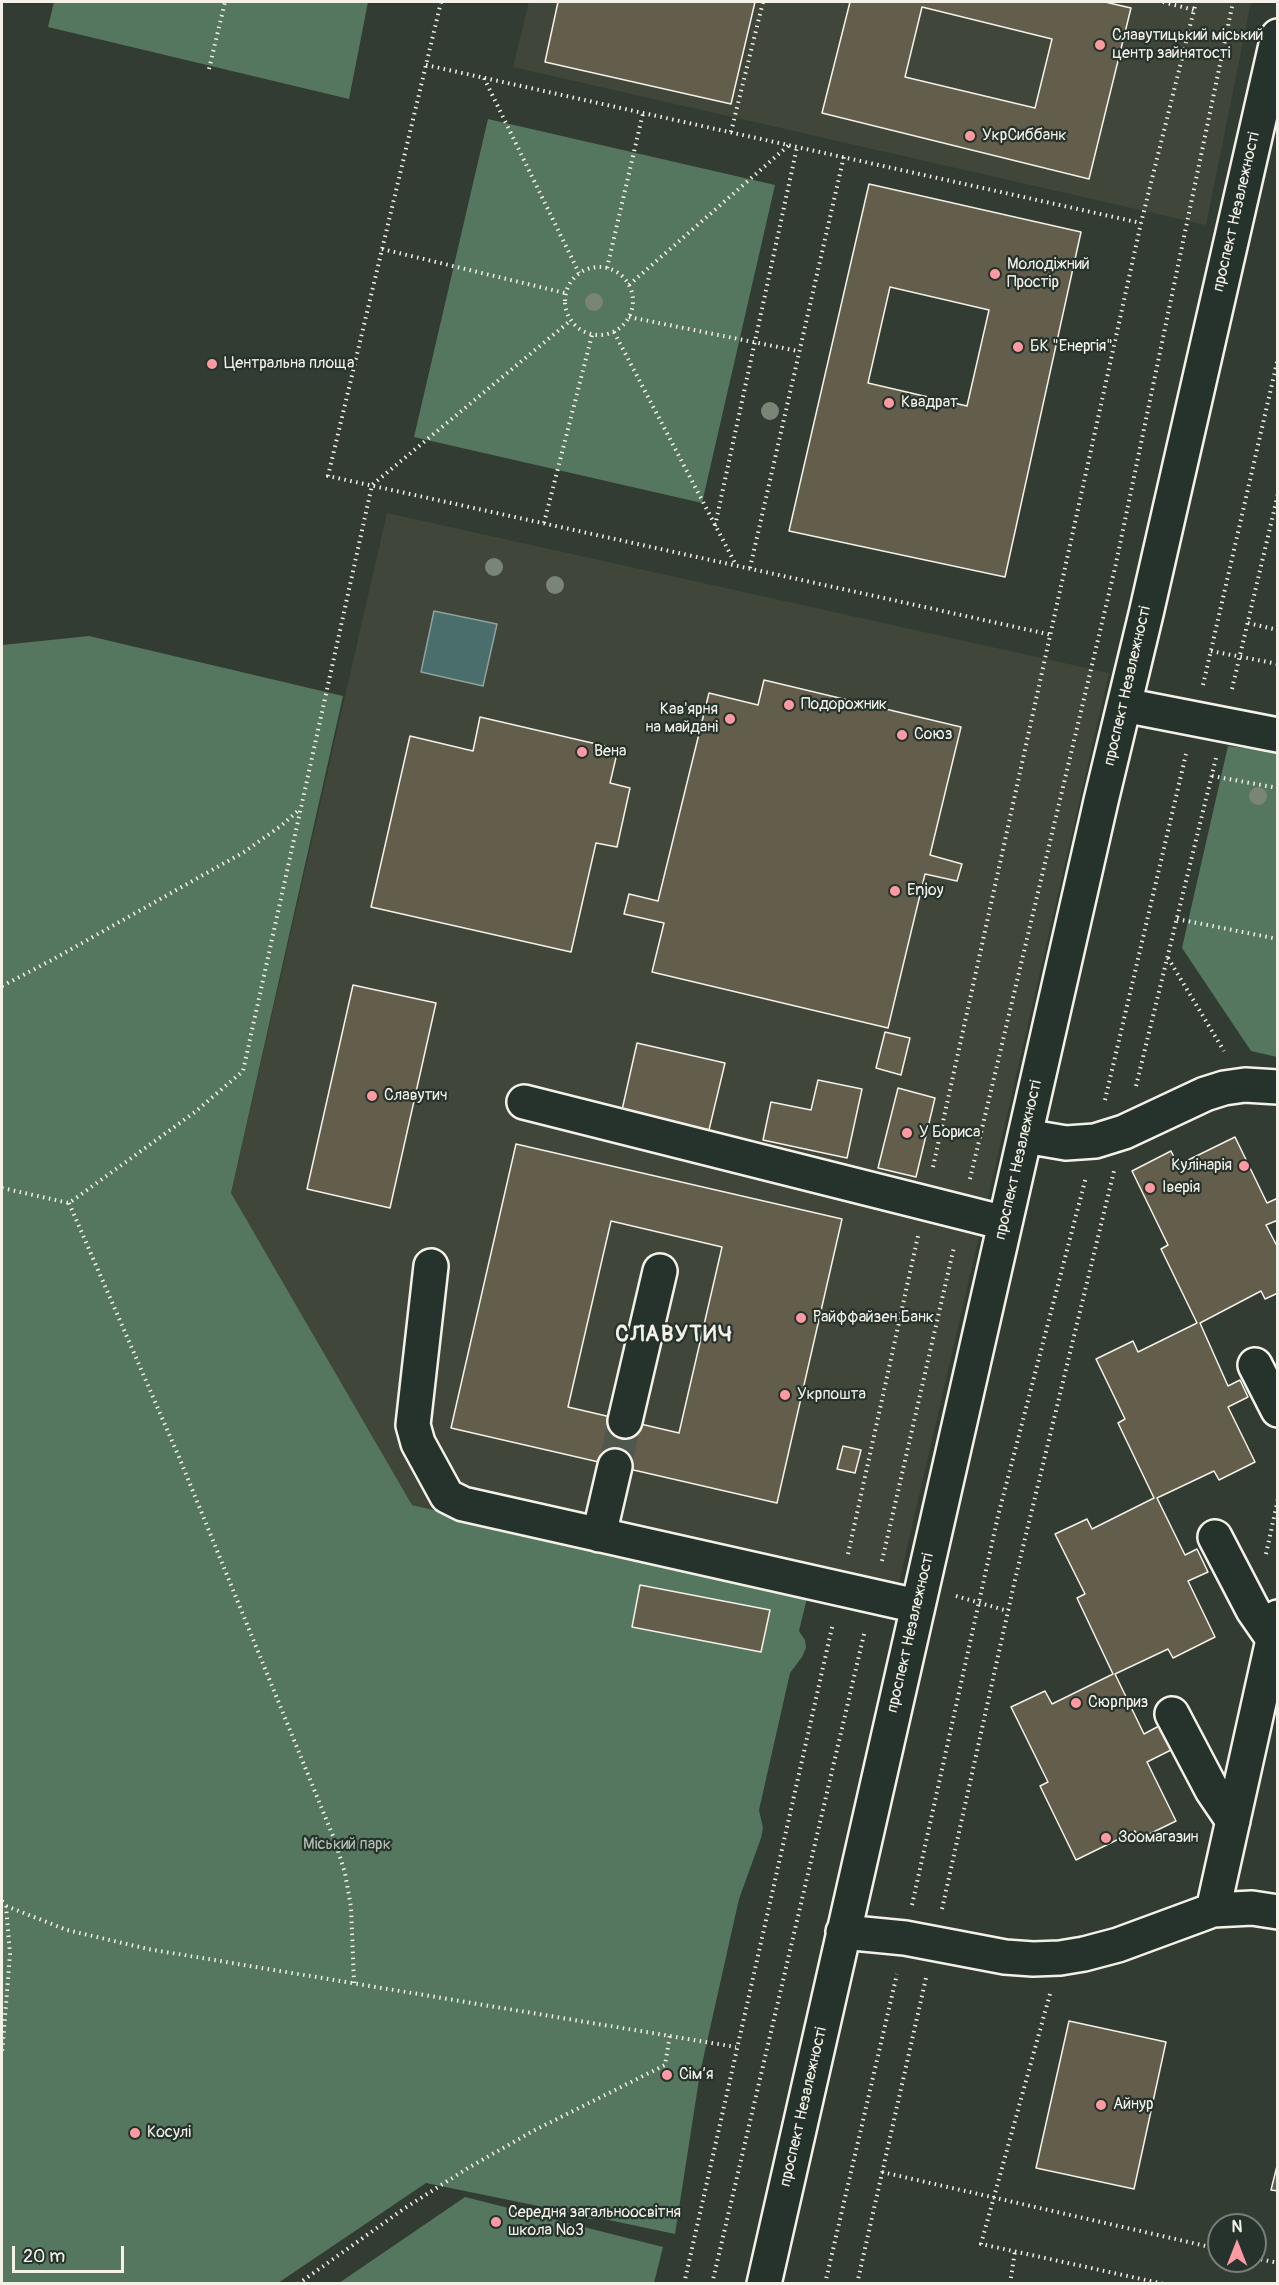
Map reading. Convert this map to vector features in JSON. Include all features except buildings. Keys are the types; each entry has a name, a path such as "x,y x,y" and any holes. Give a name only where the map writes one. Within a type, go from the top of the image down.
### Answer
{"street":[{"name":"проспект Незалежності","path":"764,2283 917,1606 1278,36"},
{"path":"1124,705 1278,735"},
{"path":"1025,1136 1066,1143 1109,1137 1205,1094 1245,1085 1278,1087"},
{"path":"524,1102 1005,1223"},
{"path":"431,1266 413,1425 418,1443 441,1489 447,1496 463,1504 917,1606"},
{"path":"625,1420 660,1271"},
{"path":"1256,1365 1278,1410"},
{"path":"599,1535 615,1466"},
{"path":"1213,1910 1275,1628 1253,1610 1215,1537"},
{"path":"1172,1714 1212,1790 1233,1821"},
{"path":"843,1932 905,1938 1005,1957 1060,1958 1118,1945 1213,1910 1252,1908 1278,1912"}],"path":[{"path":"209,69 225,2"},
{"path":"441,2 328,476 1052,635"},
{"path":"731,132 763,2"},
{"path":"1163,2 1194,10"},
{"path":"684,2283 1142,222 1196,2"},
{"path":"712,2283 1115,568 1233,2"},
{"path":"426,65 1142,222"},
{"path":"484,77 579,273"},
{"path":"607,268 643,113"},
{"path":"629,285 790,145"},
{"path":"715,526 798,147"},
{"path":"750,568 844,156"},
{"path":"382,249 565,293"},
{"path":"597,266 607,268 616,272 629,285 633,296 633,307 623,326 603,336 592,335 581,331 570,321 564,304 565,293 573,278 579,273 597,266"},
{"path":"629,317 798,351"},
{"path":"2,1188 69,1203 195,1112 243,1071 372,485 570,321"},
{"path":"614,332 736,565"},
{"path":"544,523 592,335"},
{"path":"825,2283 905,1938 998,1516 1109,1137 1168,958 1212,776 1209,722 1211,651 1278,358"},
{"path":"941,1913 1109,1137 1209,722 1240,656 1278,494"},
{"path":"1248,623 1278,630"},
{"path":"1211,651 1278,664"},
{"path":"1212,776 1278,788"},
{"path":"2,986 244,852 282,825 301,808"},
{"path":"1178,920 1278,939"},
{"path":"1168,958 1245,1085"},
{"path":"69,1203 183,1468 335,1841 345,1873 351,1907 354,1983"},
{"path":"2,1901 6,1906 67,1930 107,1941 736,2047"},
{"path":"2,2054 10,1954 6,1906"},
{"path":"1060,1958 981,2244 1164,2283"},
{"path":"857,2283 927,1973"},
{"path":"298,2283 405,2208 468,2168 533,2131 665,2066 670,2035"},
{"path":"882,2172 1207,2246"},
{"path":"1010,2283 1015,2251"}],"shaded area":[{"path":"529,2 1251,2 1206,225 513,67"},
{"path":"387,513 1109,673 892,1613 806,1598 412,1505 231,1193"}],"green space":[{"path":"54,2 368,2 349,99 48,27"},
{"path":"488,119 775,185 702,503 414,437"},
{"name":"Міський парк","path":"89,636 343,696 231,1193 412,1505 807,1598 799,1631 805,1640 806,1648 790,1673 759,1810 763,1828 761,1838 739,1899 700,2073 675,2234 599,2218 586,2219 582,2215 426,2183 278,2283 2,2283 2,645"},
{"path":"1228,746 1277,752 1277,1057 1251,1051 1182,948"},
{"name":"Середня загальноосвітня школа №3","path":"465,2197 663,2247 654,2283 339,2283"}],"water":[{"path":"434,611 497,624 483,686 421,672"}],"tunnel":[{"path":"615,1466 625,1421"}],"place":[{"name":"Славутицький міський центр зайнятості","path":"1100,45"},
{"name":"УкрСиббанк","path":"970,136"},
{"name":"Молодіжний Простір","path":"995,274"},
{"name":"БК \"Енергія\"","path":"1018,347"},
{"name":"Центральна площа","path":"212,364"},
{"name":"Квадрат","path":"889,403"},
{"name":"Подорожник","path":"789,705"},
{"name":"Кав'ярня на майдані","path":"730,719"},
{"name":"Союз","path":"902,735"},
{"name":"Вена","path":"582,752"},
{"name":"Enjoy","path":"895,891"},
{"name":"Славутич","path":"372,1096"},
{"name":"У Бориса","path":"907,1133"},
{"name":"Кулінарія","path":"1244,1166"},
{"name":"Іверія","path":"1150,1188"},
{"name":"Райффайзен Банк","path":"801,1318"},
{"name":"Укрпошта","path":"785,1395"},
{"name":"Сюрприз","path":"1076,1703"},
{"name":"Зоомагазин","path":"1106,1838"},
{"name":"Сім’я","path":"667,2075"},
{"name":"Айнур","path":"1101,2105"},
{"name":"Косулі","path":"135,2133"},
{"name":"Середня загальноосвітня школа №3","path":"496,2222"}],"district":[{"name":"СЛАВУТИЧ","path":"674,1335"}]}
